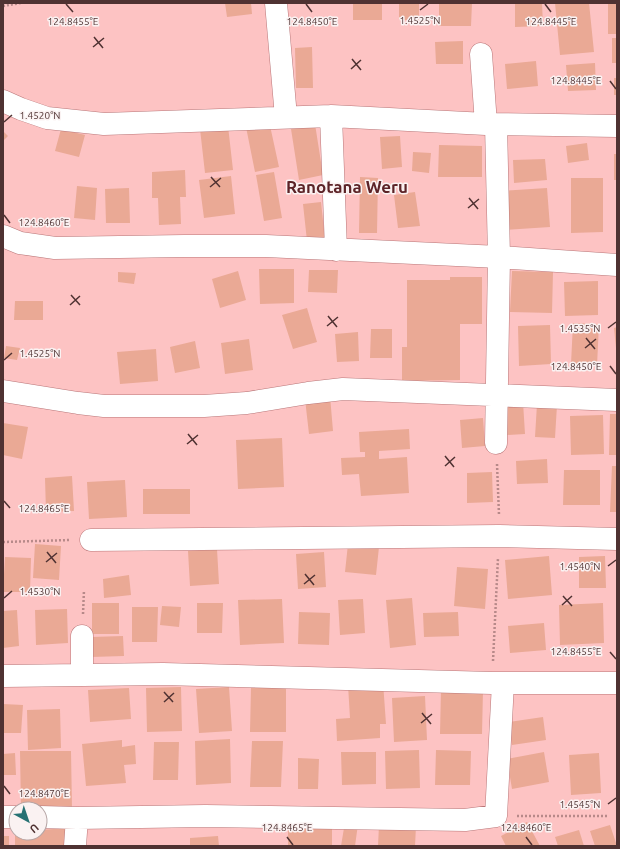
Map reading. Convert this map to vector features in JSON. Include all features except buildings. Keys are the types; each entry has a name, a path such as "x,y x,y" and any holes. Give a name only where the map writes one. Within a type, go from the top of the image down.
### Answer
{"street":[{"path":"276,3 286,118"},
{"path":"481,54 491,124 499,257 496,443"},
{"path":"3,101 47,118 104,124 331,116 491,124 617,126"},
{"path":"331,116 336,250"},
{"path":"3,236 20,243 55,248 266,246 499,257 617,265"},
{"path":"3,390 104,406 204,406 247,403 343,389 617,400"},
{"path":"91,540 499,536 617,539"},
{"path":"82,636 82,675"},
{"path":"3,676 164,674 498,683 617,683"},
{"path":"48,817 205,816 465,820 496,816 498,683"},
{"path":"75,846 77,818"}],"path":[{"path":"3,6 21,3"},
{"path":"496,443 499,536 498,683"},
{"path":"3,542 91,540"},
{"path":"496,816 609,816"}],"district":[{"name":"Ranotana Weru","path":"347,186"}]}
